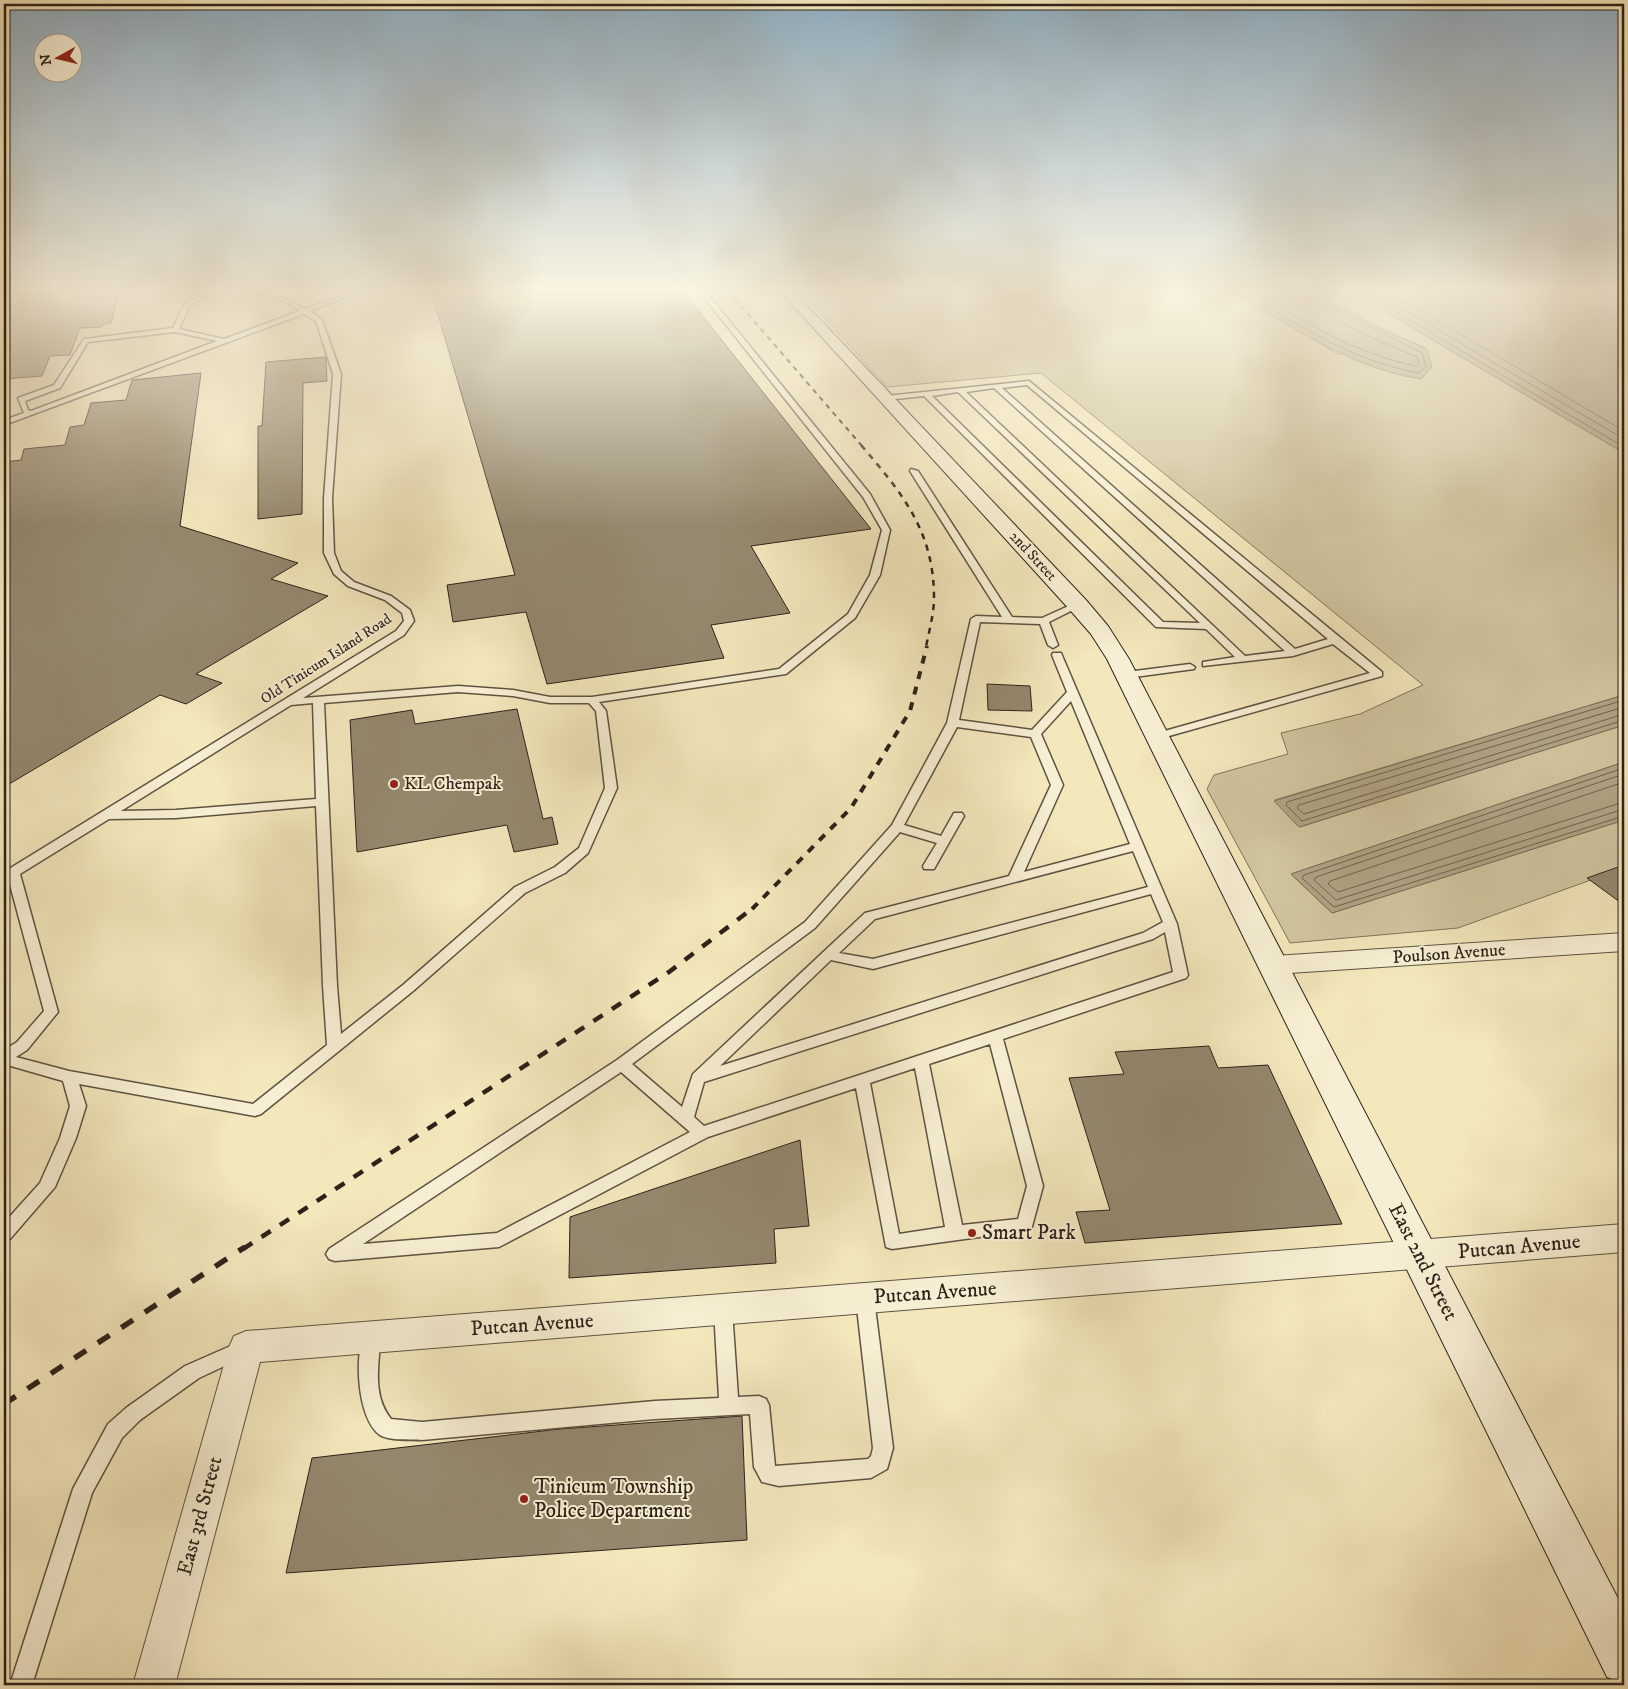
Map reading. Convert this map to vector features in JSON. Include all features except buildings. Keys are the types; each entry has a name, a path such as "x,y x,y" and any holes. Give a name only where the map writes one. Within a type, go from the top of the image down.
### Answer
{"street":[{"name":"2nd Street","path":"860,370 1100,631 1126,675 1223,862"},
{"name":"East 2nd Street","path":"1223,862 1624,1660"},
{"name":"Poulson Avenue","path":"1274,965 1624,942"},
{"name":"Putcan Avenue","path":"246,1347 1624,1238"},
{"name":"East 3rd Street","path":"154,1685 246,1347"}],"lane":[{"path":"30,413 25,411 21,400 57,386 67,370"},
{"path":"4,423 146,370"},
{"name":"Old Tinicum Island Road","path":"8,876 400,633 409,621 407,612 388,598 351,584 337,572 329,553 328,498 337,374 336,370"},
{"path":"288,702 458,690 513,693 550,700 592,700 782,672 852,616 875,575 886,530 867,496 766,370"},
{"path":"886,398 1029,383 1378,674 1158,736"},
{"path":"996,386 1293,653"},
{"path":"960,390 1243,660"},
{"path":"926,394 1160,625 1209,626"},
{"path":"914,471 1010,620"},
{"path":"1044,621 1170,924 1181,975 702,1133 500,1240 335,1254 622,1064 810,925 897,827 953,723 976,619 1044,621 1078,605"},
{"path":"1207,664 1293,653 1335,640"},
{"path":"1126,675 1190,667"},
{"path":"1035,734 1073,692"},
{"path":"318,700 330,986 335,1047"},
{"path":"4,1058 69,1077 255,1110 415,982 520,890 560,870 584,850 611,788 601,712 592,700"},
{"path":"953,723 1035,734"},
{"path":"1014,879 1056,785 1035,734"},
{"path":"107,815 176,814 322,802"},
{"path":"929,866 958,816"},
{"path":"897,827 944,841"},
{"path":"686,1118 698,1078 870,916 1138,846"},
{"path":"4,1058 22,1046 51,1012 8,876"},
{"path":"828,956 873,964 1155,889"},
{"path":"698,1078 1148,936 1170,924"},
{"path":"862,1080 892,1242 1025,1225 1035,1186 995,1036"},
{"path":"921,1060 955,1233"},
{"path":"622,1064 702,1133"},
{"path":"4,1234 47,1187 68,1138 78,1106 69,1077"},
{"path":"371,1338 368,1379 370,1401 377,1418 386,1428 422,1431 655,1410 759,1405 764,1467 769,1475 779,1476 871,1468 880,1462 884,1448 866,1299"},
{"path":"723,1310 729,1406"},
{"path":"21,1685 83,1489 115,1431 133,1414 192,1372 246,1347"}],"shaded area":[{"path":"871,370 1483,370 1624,453 1624,695 1275,800 1300,827 1624,725 1624,762 1291,874 1332,913 1624,820 1624,868 1458,928 1290,943 1207,789 1214,775 1288,754 1281,733 1360,714 1423,685 1041,373 887,387"}],"water":[{"path":"1384,370 1429,370 1421,379"},
{"path":"1483,370 1624,370 1624,453"},
{"path":"1624,695 1624,725 1299,827 1274,801"},
{"path":"1624,762 1624,820 1332,913 1291,874"}],"railway":[{"path":"796,370 862,446"},
{"path":"861,445 902,497 922,533 933,574 934,598 926,647"},
{"path":"753,908 851,808 910,711 927,646"},
{"path":"243,1249 669,972 753,908"},
{"path":"4,1404 245,1247"}],"place":[{"name":"KL Chempak","path":"394,784"},
{"name":"Smart Park","path":"972,1233"},
{"name":"Tinicum Township Police Department","path":"524,1499"}]}
